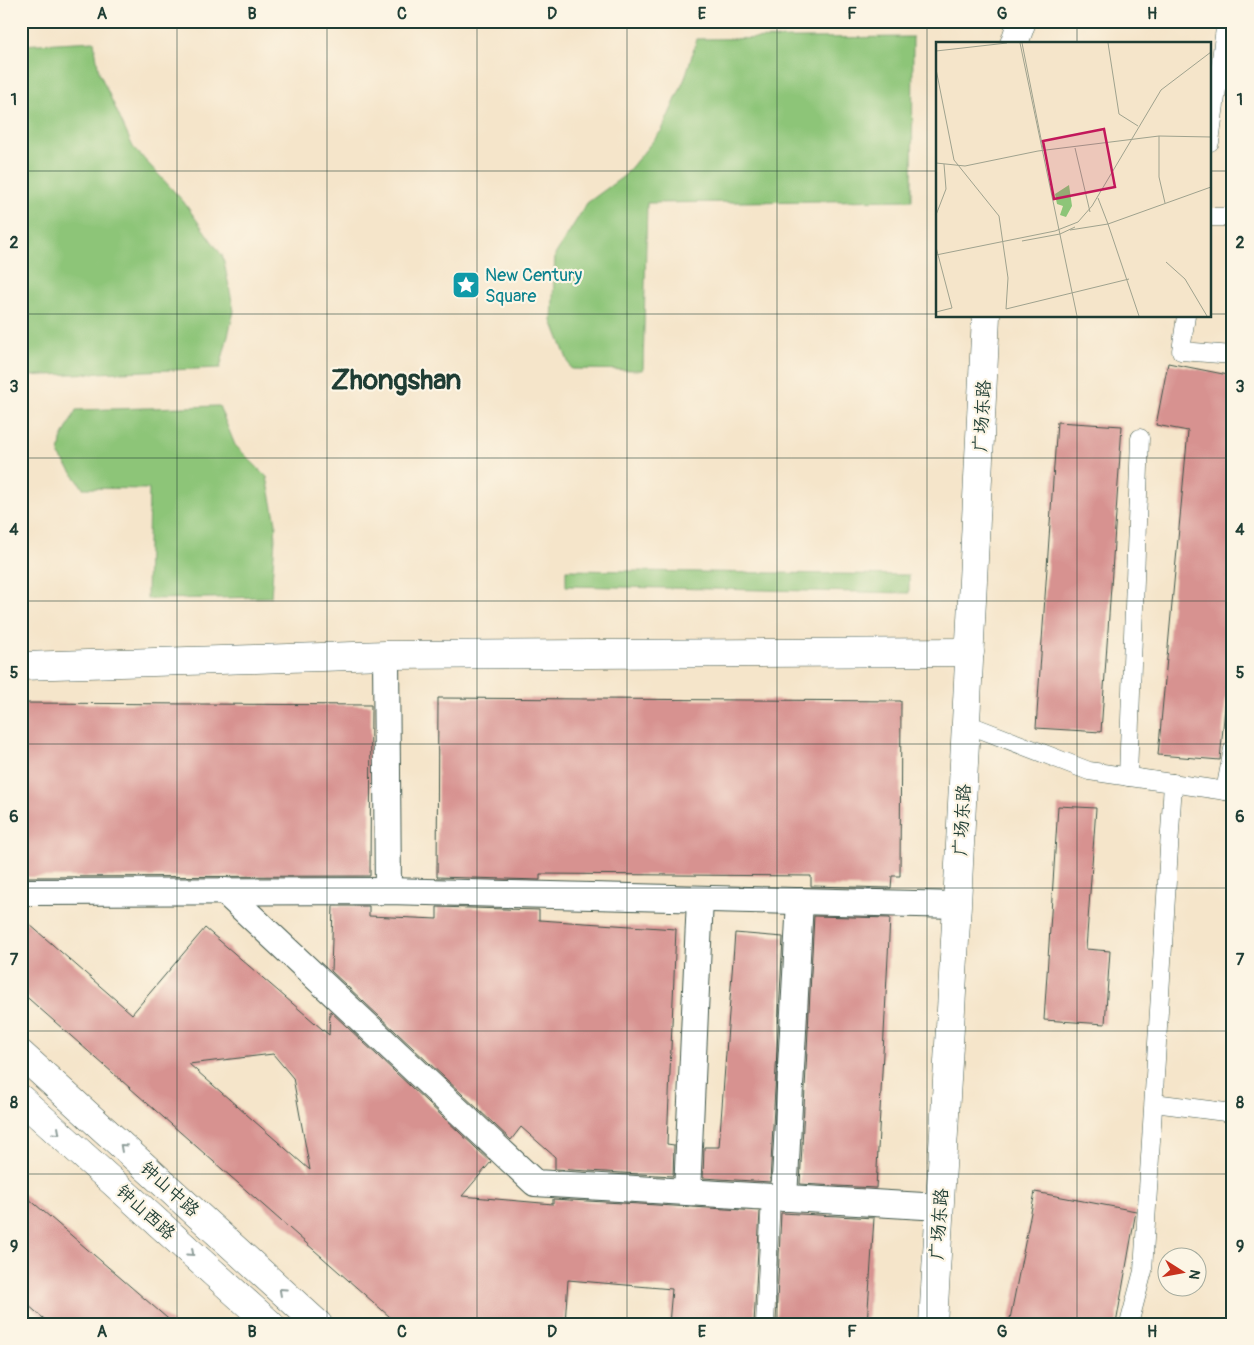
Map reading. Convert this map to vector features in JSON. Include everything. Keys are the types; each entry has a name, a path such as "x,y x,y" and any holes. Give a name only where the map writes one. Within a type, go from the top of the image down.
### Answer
{"street":[{"path":"1015,42 1022,21"},
{"name":"广场东路","path":"933,1324 958,905 986,318"},
{"path":"21,666 386,655 970,652"},
{"path":"386,655 388,891"},
{"path":"224,891 535,1183 940,1207"},
{"path":"21,892 388,891 958,905"},
{"path":"686,1192 700,899"},
{"path":"777,1197 800,901"},
{"name":"钟山中路","path":"21,1054 318,1324"},
{"name":"钟山西路","path":"21,1099 270,1324"}],"lane":[{"path":"1212,127 1226,21"},
{"path":"1212,216 1233,217"},
{"path":"1186,318 1181,351 1233,355"},
{"path":"1128,777 1140,438"},
{"path":"967,724 1089,771 1229,792 1233,748"},
{"path":"1129,1324 1143,1271 1173,784"},
{"path":"1154,1103 1233,1113"},
{"path":"765,1324 777,1197"}],"green space":[{"path":"913,37 912,200 647,203 643,370 571,369 552,321 555,255 587,203 624,176 662,130 685,78 697,39"},
{"path":"94,41 99,72 133,147 183,201 223,257 234,311 220,368 21,376 21,45"},
{"path":"219,406 235,445 267,477 276,523 271,597 147,599 149,489 83,488 59,455 61,440 76,410"},
{"path":"566,570 909,575 909,593 566,586"}],"building":[{"path":"1168,363 1233,376 1233,622 1220,760 1158,755 1188,431 1156,425"},
{"path":"1057,422 1122,426 1101,732 1036,728"},
{"path":"438,698 901,701 900,876 892,876 891,888 811,886 811,876 540,874 540,880 437,877"},
{"path":"21,703 371,705 370,876 21,877"},
{"path":"1058,806 1096,808 1086,949 1110,951 1105,1024 1044,1020"},
{"path":"333,906 369,906 369,916 437,919 437,907 539,910 539,920 676,929 667,1144 674,1145 673,1176 555,1169 555,1157 521,1127 511,1140 331,971"},
{"path":"814,916 890,918 876,1188 800,1184"},
{"path":"21,917 132,1014 205,928 329,1035 330,1011 491,1162 462,1196 553,1204 553,1199 760,1211 754,1324 669,1324 672,1289 568,1280 565,1324 398,1324 21,992","holes":["273,1054 293,1078 310,1170 189,1064"]},
{"path":"735,933 783,937 770,1182 703,1178 704,1147 719,1147"},
{"path":"21,1192 174,1324 50,1324 21,1299"},
{"path":"1035,1192 1136,1211 1116,1324 1009,1324"},
{"path":"781,1213 874,1218 867,1324 776,1324"}],"place":[{"name":"New Century Square","path":"466,285"}],"district":[{"name":"Zhongshan","path":"396,379"}]}
